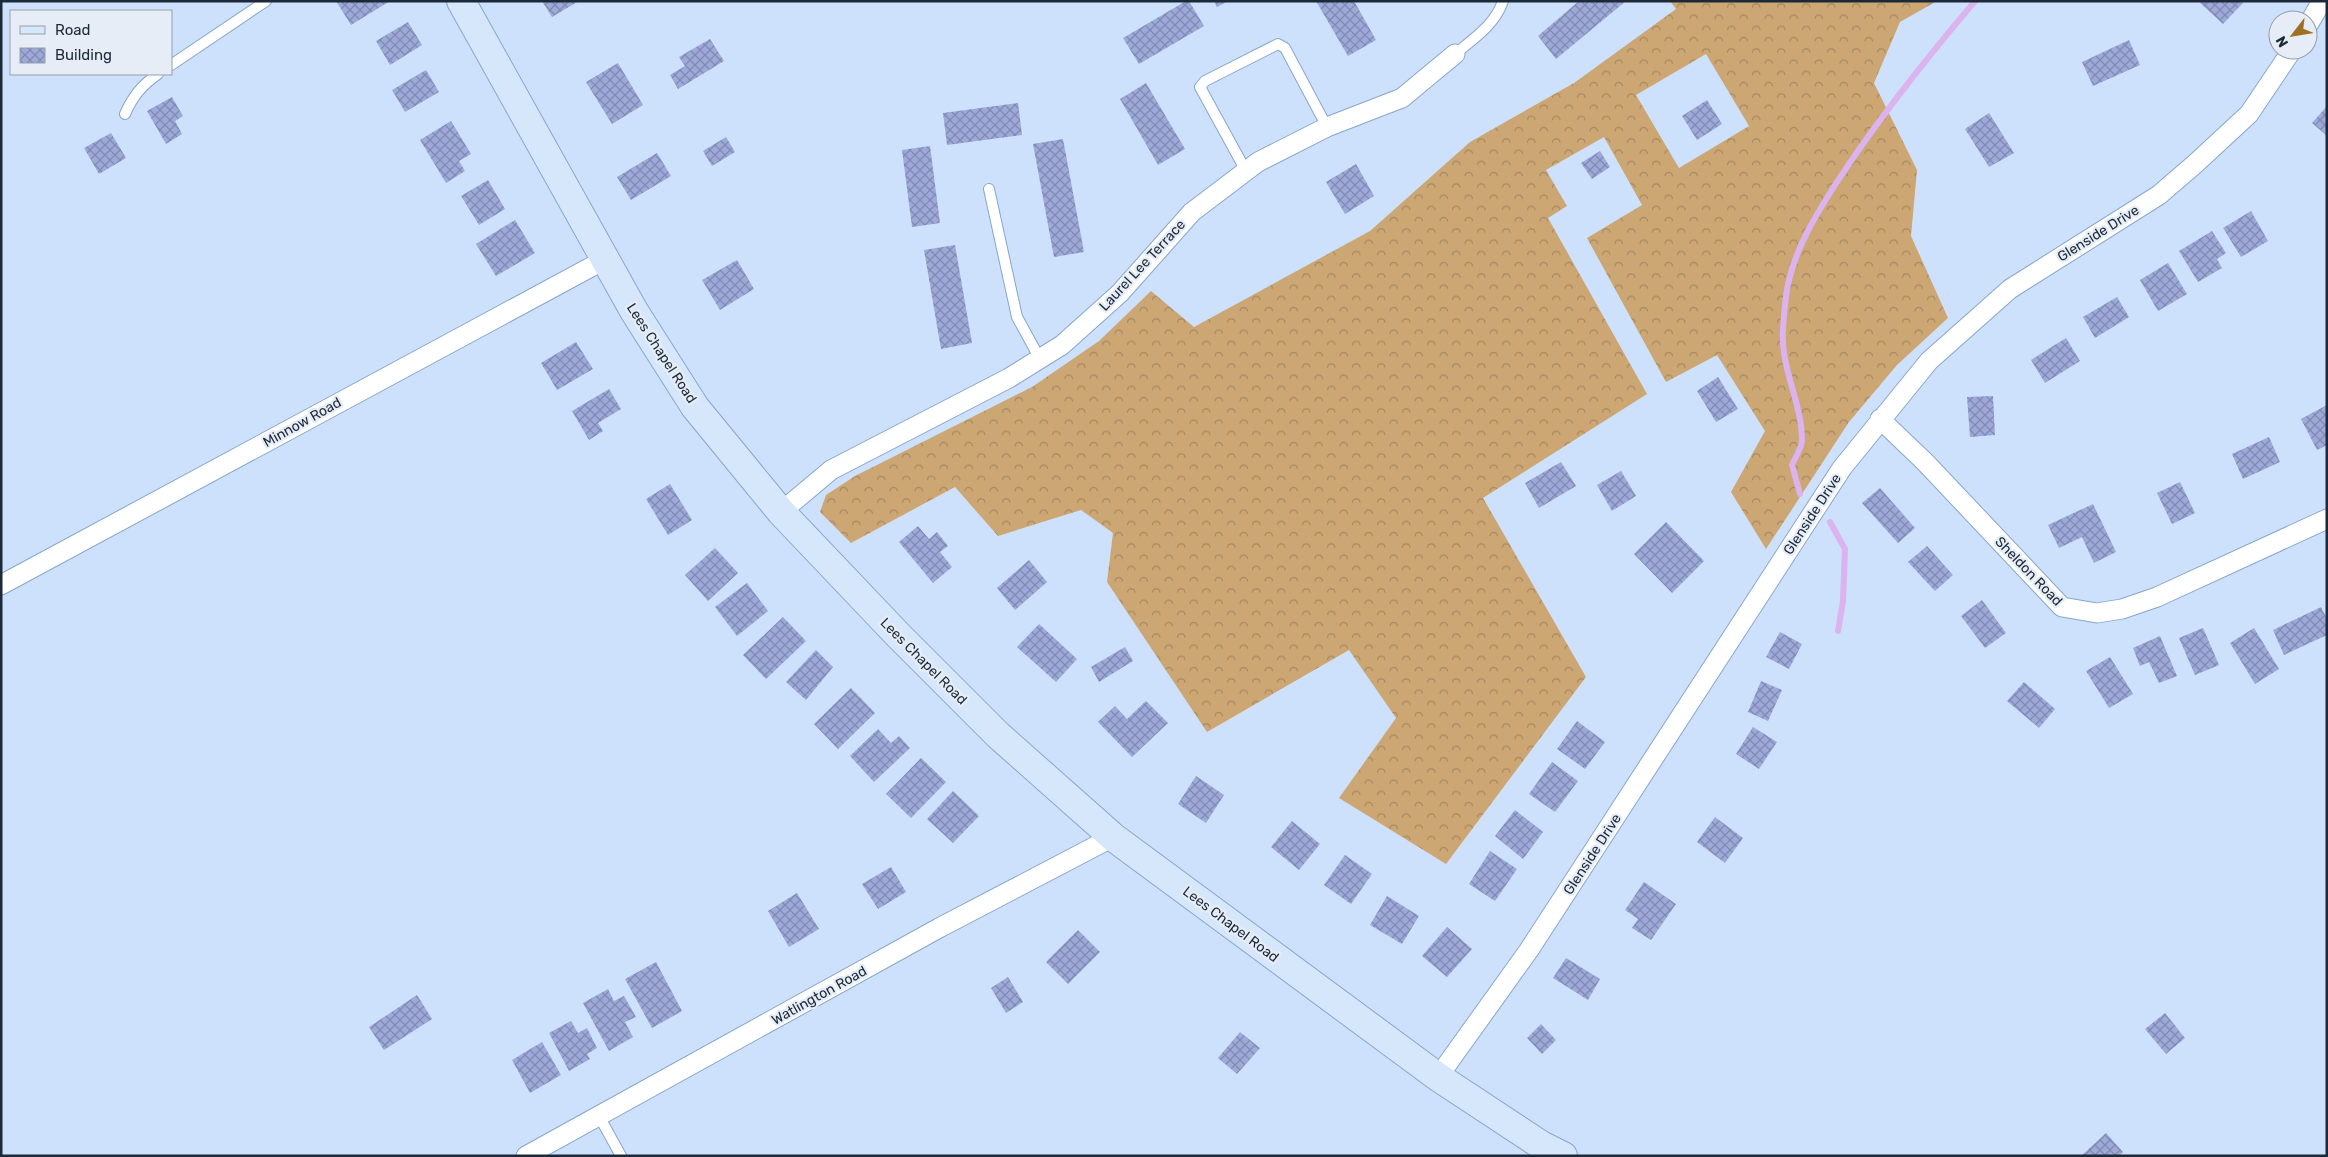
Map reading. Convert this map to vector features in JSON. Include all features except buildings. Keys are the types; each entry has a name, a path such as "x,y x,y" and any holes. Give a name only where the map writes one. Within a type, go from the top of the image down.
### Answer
{"main road":[{"name":"Lees Chapel Road","path":"461,1 604,260 634,311 696,407 781,512 898,635 998,735 1114,837 1438,1076 1542,1145 1563,1156"}],"street":[{"name":"Laurel Lee Terrace","path":"781,512 830,470 1009,378 1062,346 1120,293 1192,212 1258,162 1326,127 1402,98 1454,54"},
{"name":"Glenside Drive","path":"1438,1076 1529,950 1842,468 1880,419 1929,361 2010,289 2159,195 2195,164 2249,114 2285,60"},
{"name":"Minnow Road","path":"1,585 604,260"},
{"name":"Sheldon Road","path":"1880,419 1925,462 2062,607 2097,613 2122,609 2158,597 2327,519"},
{"name":"Watlington Road","path":"526,1156 939,928 1114,837"}],"lane":[{"path":"172,64 266,1"},
{"path":"1454,54 1482,32 1494,19 1503,1"},
{"path":"1246,171 1200,87 1205,82 1278,44 1285,48 1326,127"},
{"path":"125,114 133,97 146,82 156,75"},
{"path":"989,189 1017,317 1040,359"},
{"path":"599,1116 621,1156"}],"green space":[{"path":"1670,1 1937,1 1900,22 1874,83 1917,170 1911,236 1948,318 1897,365 1849,422 1766,549 1731,492 1765,431 1717,355 1666,382 1587,238 1642,205 1604,137 1546,170 1567,206 1548,218 1647,394 1483,498 1586,677 1446,864 1339,798 1396,718 1349,650 1207,732 1107,582 1113,533 1081,510 998,536 955,487 851,543 820,512 826,495 855,476 1032,387 1099,341 1151,291 1194,327 1370,231 1470,142 1574,83 1676,9","holes":["1706,54 1749,126 1679,168 1636,95"]}],"waterway":[{"path":"1800,494 1792,465 1802,441 1801,427 1783,343 1786,299 1792,267 1814,219 1851,161 1902,91 1975,1"},
{"path":"1830,522 1845,549 1843,601 1838,631"}]}
